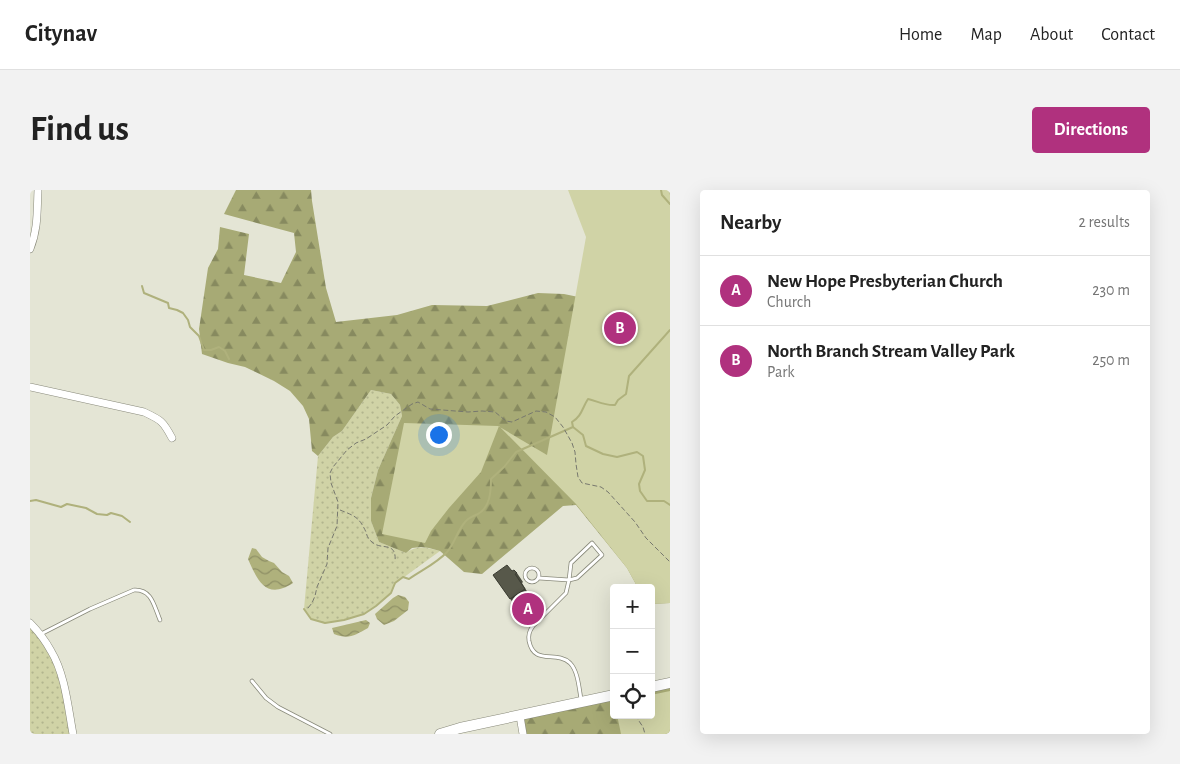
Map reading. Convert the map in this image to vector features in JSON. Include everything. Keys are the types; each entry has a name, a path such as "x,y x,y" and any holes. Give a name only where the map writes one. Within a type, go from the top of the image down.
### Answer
{"street":[{"path":"30,250 37,224 38,190"},
{"path":"30,388 144,412 160,420 172,438"},
{"path":"30,622 52,652 62,675 73,734"},
{"path":"655,686 670,683"},
{"path":"440,734 610,696"},
{"path":"520,716 523,734"}],"lane":[{"path":"539,578 539,572 534,568 529,569 525,573 526,579 529,582 536,582 539,578 569,580 577,578 602,555 592,543 571,563 569,580 566,593 533,626 528,638 532,649 538,655 560,657 570,663 574,668 582,702"},
{"path":"40,634 134,590 146,592 151,596 160,620"},
{"path":"252,681 266,698 278,708 330,734"}],"path":[{"path":"308,608 312,603 327,564 328,548 337,526 338,502 330,483 330,473 347,450 374,434 412,404 418,402 430,409 495,412 506,421 512,422 536,411 546,412 555,417 572,442 578,477 582,483 608,492 635,522 646,538 670,562"},
{"path":"338,510 355,516 360,521 369,540 374,544 388,546 394,550 396,562"},
{"path":"637,719 645,734"}],"shaded area":[{"path":"568,190 670,190 670,603 655,604 655,584 636,584 627,568 576,504 500,427 547,455 586,237"},
{"path":"371,390 391,394 400,405 402,416 378,470 371,498 371,521 379,542 406,553 415,548 440,551 396,583 391,593 364,614 325,623 311,619 304,609 318,456 333,437 342,431"},
{"path":"404,423 499,426 481,472 449,508 431,531 425,543 382,534"},
{"path":"30,622 52,652 73,734 30,734"},
{"path":"670,691 670,734 621,734 618,719 655,719 655,694"}],"green space":[{"path":"236,190 311,190 326,288 336,322 397,315 432,305 487,306 538,293 564,294 593,300 670,190 670,603 655,604 655,584 636,584 627,568 576,505 563,506 482,574 464,572 440,551 421,547 412,548 406,553 379,542 371,521 371,498 378,470 402,416 400,405 391,394 371,390 342,431 333,437 318,456 312,451 309,419 303,406 290,391 245,367 202,354 199,329 208,268 218,249 220,227 249,234 244,275 281,283 296,252 294,233 224,214"},
{"path":"670,683 670,734 523,734 520,716 610,696 610,719 655,719 655,686"}],"water":[{"path":"252,548 256,549 262,557 274,563 282,572 289,576 293,583 276,590 265,586 256,575 248,559"},
{"path":"398,595 405,597 409,602 408,610 394,621 384,625 377,619 375,614"},
{"path":"366,620 370,623 368,628 348,637 334,634 332,628"}],"building":[{"path":"507,565 512,571 514,570 517,573 515,574 525,589 510,599 493,575"}],"waterway":[{"path":"661,190 662,195 670,204"},
{"path":"142,286 144,293 168,303 169,308 183,313 190,327 199,336 204,350 219,347 225,351 229,359"},
{"path":"670,330 629,376 626,394 615,405 588,399 580,414 572,422 573,427 583,435 586,446 603,454 617,457 637,452 643,456 645,470 639,484 640,491 647,501 664,501 670,505"},
{"path":"304,609 311,619 325,623 364,614 376,606 391,593 395,583 403,577 409,579 447,552 465,522 485,507 490,494 491,479 516,452 573,427"},
{"path":"30,501 36,500 61,507 67,504 86,508 97,514 107,515 111,513 122,516 130,522"}],"place":[{"name":"North Branch Stream Valley Park","path":"620,328"},
{"name":"New Hope Presbyterian Church","path":"528,609"}]}
